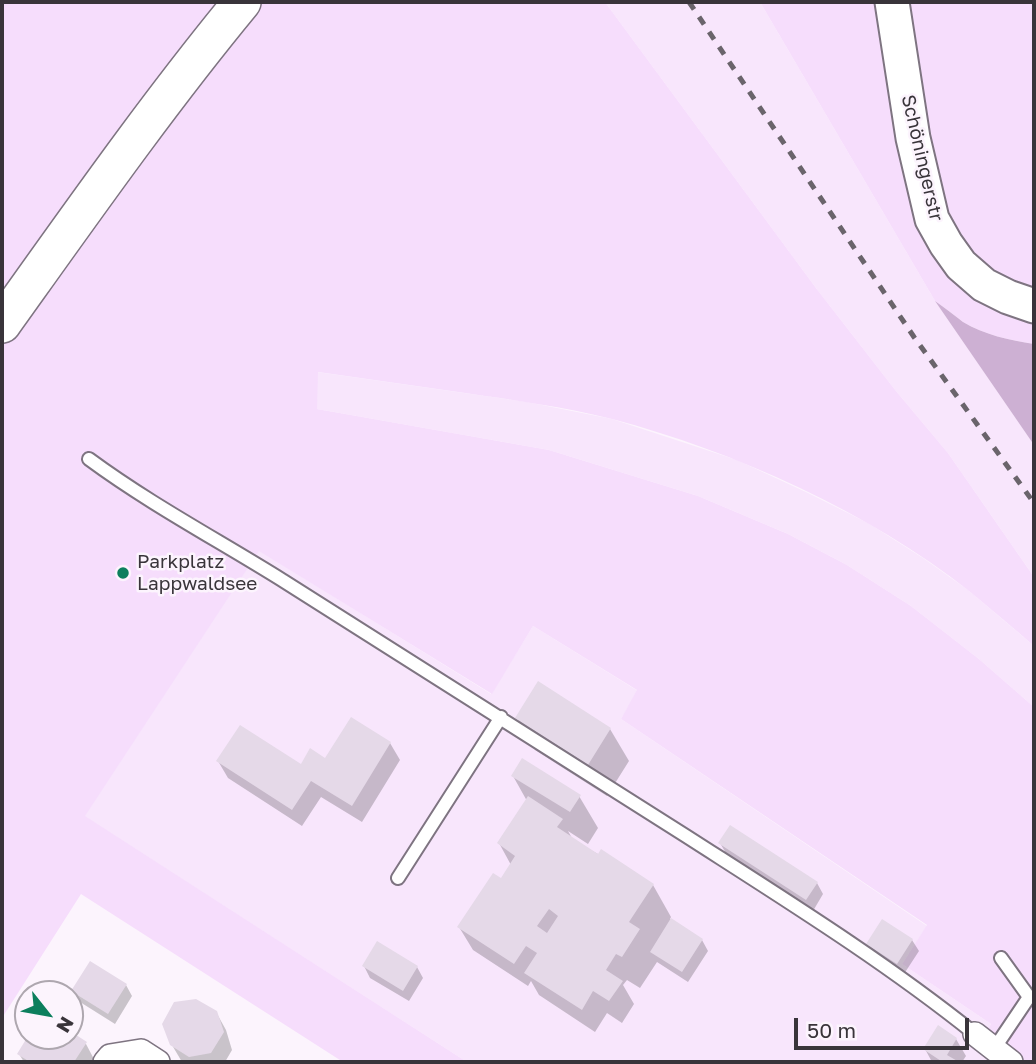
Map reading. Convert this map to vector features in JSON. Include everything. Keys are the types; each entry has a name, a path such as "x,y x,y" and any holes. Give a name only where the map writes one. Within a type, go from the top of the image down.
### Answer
{"main road":[{"path":"2,324 111,170 242,2"},
{"name":"Schöningerstr","path":"892,2 913,138 932,219 961,265 984,285 1034,306"}],"street":[{"path":"975,1034 1002,1056"},
{"path":"105,1062 110,1056 141,1051 158,1062"}],"lane":[{"path":"89,459 139,493 500,717 823,925 931,999 975,1034"},
{"path":"398,878 500,717"},
{"path":"1001,958 1029,997 1002,1056"}],"shaded area":[{"path":"2,2 605,2 816,288 948,453 1034,577 1034,646 969,591 889,536 800,488 705,448 658,432 557,407 318,372 317,409 549,450 698,496 788,534 847,565 911,606 979,659 1034,707 1034,1062 990,1062 976,1050 991,1024 902,964 927,925 621,719 637,690 533,626 492,694 259,551 85,816 467,1062 343,1062 81,894 26,980 14,980 14,999 2,1018"},
{"path":"605,2 760,2 935,301 1034,445 1034,577 948,453 816,288"},
{"path":"760,2 1034,2 1034,344 980,330 963,322 935,301"},
{"path":"935,301 963,322 980,330 1034,344 1034,445"},
{"path":"317,372 527,402 612,419 737,460 808,493 868,523 923,558 968,590 1034,646 1034,707 979,659 911,606 847,565 788,534 698,496 549,450 317,409"},
{"path":"259,550 491,694 533,626 638,691 621,719 927,926 902,964 991,1024 977,1050 990,1062 467,1062 84,816"}],"building":[{"path":"538,681 611,728 588,765 515,718"},
{"path":"351,717 391,742 352,806 311,781 292,810 216,761 240,725 301,764 310,748 325,758"},
{"path":"522,758 581,795 570,812 511,776"},
{"path":"528,796 563,819 557,827 598,854 601,849 654,884 629,922 640,929 622,957 616,954 606,970 623,981 609,1001 593,991 582,1010 524,973 537,953 526,946 514,964 457,927 493,873 501,878 515,856 497,843","holes":["549,909 558,916 547,933 537,926"]},
{"path":"730,825 818,882 806,900 718,843"},
{"path":"671,918 703,939 682,972 650,952"},
{"path":"882,919 913,939 897,964 866,944"},
{"path":"377,941 418,966 403,991 362,966"},
{"path":"90,961 127,984 108,1014 84,999 84,980 78,980"},
{"path":"196,999 217,1011 224,1032 211,1053 189,1057 170,1045 162,1024 174,1002"},
{"path":"938,1025 957,1038 947,1055 959,1062 940,1062 923,1049"},
{"path":"19,1050 82,1050 74,1062 30,1062 17,1054"}],"railway":[{"path":"689,2 914,337 1034,503"}],"place":[{"name":"Parkplatz Lappwaldsee","path":"123,573"}]}
